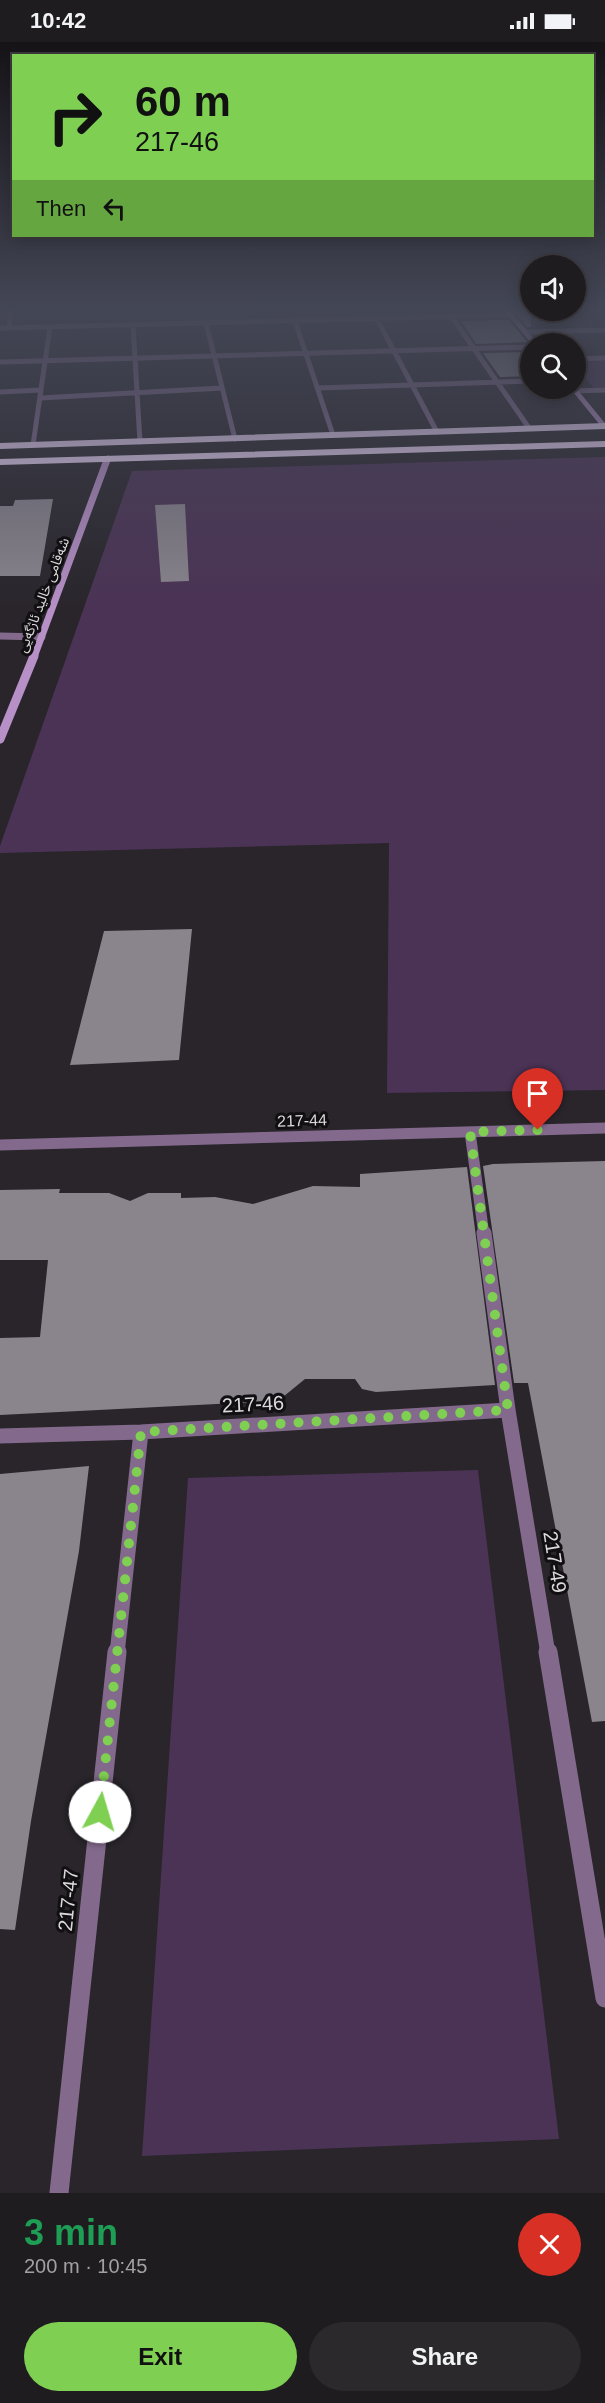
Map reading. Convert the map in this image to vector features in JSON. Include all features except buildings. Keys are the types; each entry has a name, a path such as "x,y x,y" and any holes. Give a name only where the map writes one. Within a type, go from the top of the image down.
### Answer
{"highway":[{"path":"0,446 605,426"},
{"path":"0,462 605,444"}],"street":[{"path":"33,445 38,409"},
{"path":"138,409 140,442"},
{"path":"227,409 235,439"},
{"path":"325,409 333,435"},
{"path":"425,409 437,432"},
{"path":"516,409 529,428"},
{"path":"591,409 605,426"},
{"name":"شەقامی خالید ئاژگەیی","path":"0,739 42,637 108,458"},
{"path":"0,636 42,637"},
{"name":"217-44","path":"0,1145 605,1128"},
{"name":"217-49","path":"470,1132 508,1410 605,1998"},
{"name":"217-46","path":"0,1436 141,1432 508,1410"},
{"name":"217-47","path":"60,2193 141,1432"}],"shaded area":[{"path":"605,457 605,1090 387,1093 389,843 0,853 0,846 132,471"},
{"path":"478,1470 559,2139 142,2156 188,1478"}],"route":[{"path":"100,1812 141,1432 508,1410 470,1132 538,1130"}]}
